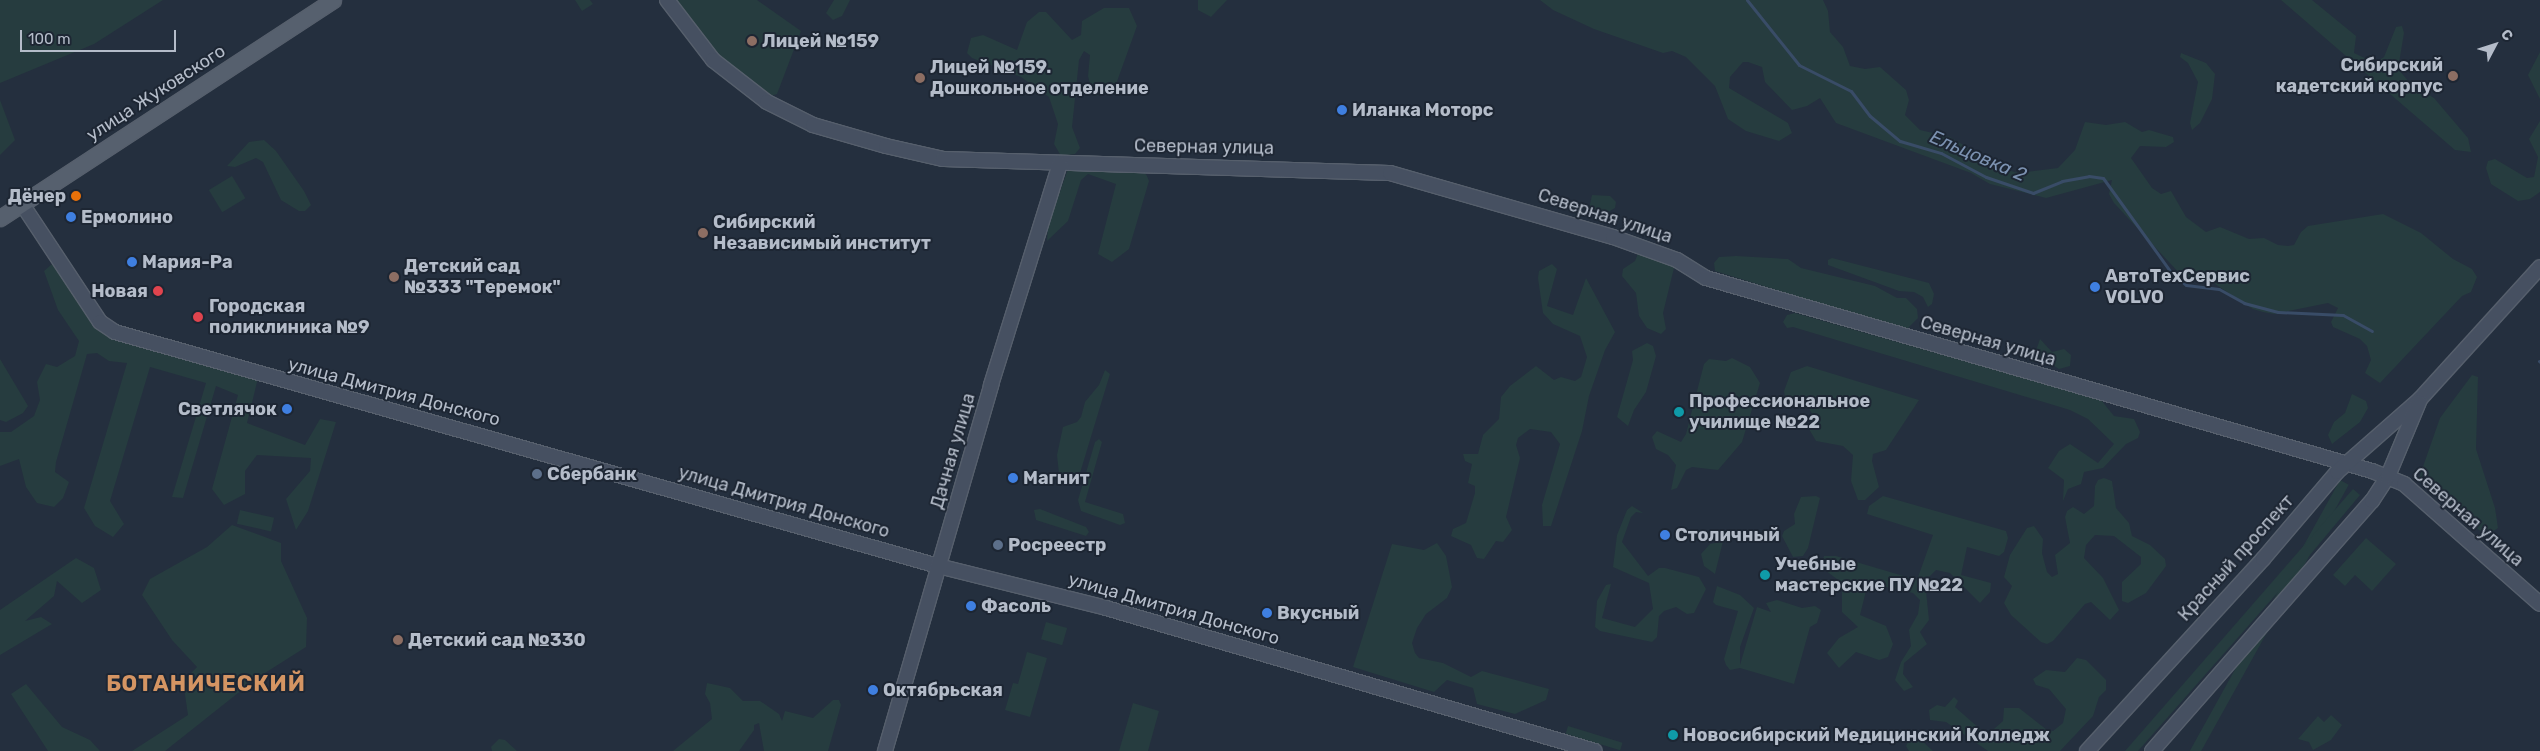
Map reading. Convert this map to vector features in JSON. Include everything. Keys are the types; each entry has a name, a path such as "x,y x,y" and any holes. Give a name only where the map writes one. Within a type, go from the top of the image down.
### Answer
{"main road":[{"name":"улица Жуковского","path":"0,218 333,0"}],"street":[{"name":"Северная улица","path":"667,0 713,60 787,114 860,139 943,159 1390,173 1613,236 1677,260 1706,278 2388,476 2412,490 2540,604"},
{"name":"Дачная улица","path":"886,751 938,566 1060,162"},
{"name":"улица Дмитрия Донского","path":"22,204 100,322 115,332 938,566 1097,606 1595,751"},
{"name":"Красный проспект","path":"2087,751 2369,441 2420,398 2538,274"},
{"name":"Красный проспект","path":"2152,751 2372,501 2388,476 2420,398"}],"green space":[{"path":"0,0 163,0 94,44 0,83"},
{"path":"575,0 590,0 593,4 582,11"},
{"name":"Лицей №159","path":"673,0 757,0 801,31 777,94 771,96 714,51"},
{"path":"834,0 850,0 842,16 833,20 826,13"},
{"path":"1198,0 1227,0 1211,17 1198,10"},
{"path":"1540,0 1823,0 1828,11 1830,32 1843,47 1850,66 1865,69 1880,67 1906,90 1909,100 1905,115 1920,130 1950,137 2004,169 2018,173 2058,168 2075,150 2085,122 2106,125 2125,122 2142,132 2149,130 2173,137 2174,142 2166,147 2140,146 2131,158 2152,188 2161,194 2171,191 2186,217 2206,232 2220,227 2249,239 2264,238 2278,245 2288,246 2294,245 2301,232 2308,226 2383,214 2421,233 2453,259 2472,269 2477,277 2471,292 2462,296 2380,383 2365,373 2371,360 2367,346 2360,339 2333,327 2331,322 2338,308 2328,303 2274,314 2263,312 2253,309 2212,282 2182,276 2114,203 2109,194 2112,180 2046,198 1990,184 1971,173 1836,123 1820,98 1807,106 1792,110 1765,82 1762,67 1743,62 1730,77 1729,88 1788,123 1792,133 1779,141 1746,131 1728,119 1715,86 1686,57 1672,51 1663,53 1594,29 1553,10"},
{"path":"2281,0 2312,0 2356,36 2354,53 2375,63 2384,57 2396,27 2402,26 2404,33 2398,69 2410,83 2434,98 2468,138 2471,152 2455,150"},
{"path":"1104,8 1129,8 1137,26 1115,87 1108,94 1093,96 1088,76 1090,55 1084,51 1079,60 1072,127 1080,148 1075,154 1061,156 1054,144 1058,124 1049,97 1021,77 972,58 967,53 971,38 983,35 1017,50 1027,22 1039,12 1046,12 1072,40 1081,35 1082,21"},
{"path":"2540,52 2540,99 2528,75"},
{"path":"2181,53 2206,63 2215,74 2212,99 2200,123 2192,130 2190,123 2198,82 2188,63 2180,57"},
{"path":"0,100 15,140 0,155"},
{"path":"2540,121 2540,192 2530,199 2518,201 2491,184 2486,168 2488,161 2495,159 2527,178 2534,177 2538,157 2529,139"},
{"path":"264,140 276,151 304,191 311,205 305,211 299,211 281,200 263,162 256,158 235,167 227,166 249,142"},
{"path":"1068,169 1142,169 1147,176 1149,181 1129,249 1112,262 1098,254 1116,184 1088,174 1081,180 1068,221 1047,241 1048,226"},
{"path":"232,176 245,198 222,212 209,190"},
{"path":"1592,195 1610,196 1616,202 1615,208 1608,212 1589,209"},
{"path":"1639,251 1663,258 1674,268 1663,313 1666,329 1661,334 1647,328 1639,316 1636,293 1622,276 1623,269 1635,261"},
{"path":"1719,257 1788,259 1801,268 1875,286 1897,298 1906,298 1917,309 1918,318 1906,330 1715,271 1714,263"},
{"path":"1832,258 1929,283 1934,294 1932,304 1928,307 1923,297 1914,292 1899,291 1828,265 1828,260"},
{"path":"52,264 99,325 258,378 247,423 305,445 320,419 336,422 308,511 296,530 286,499 310,471 311,458 257,455 245,471 245,494 224,505 212,489 238,395 216,386 183,498 172,497 206,383 150,367 110,501 124,524 113,537 95,526 84,508 127,363 109,361 97,353 87,354 56,462 55,472 69,482 63,498 54,507 37,503 26,487 19,459 0,466 0,432 11,432 34,416 40,400 37,382 46,364 57,367 75,356 79,341 58,310 44,271"},
{"path":"1552,264 1557,269 1547,306 1573,315 1586,278 1615,332 1605,350 1589,396 1582,431 1551,526 1543,526 1542,505 1560,444 1551,432 1530,429 1518,438 1516,445 1520,458 1506,517 1512,530 1503,542 1496,541 1484,559 1477,558 1471,545 1451,536 1453,529 1466,523 1475,493 1475,486 1468,483 1472,464 1465,461 1463,454 1478,454 1483,435 1499,419 1501,397 1510,386 1536,366 1554,380 1561,377 1575,381 1581,377 1587,357 1580,336 1553,324 1543,313 1538,278 1539,271"},
{"path":"1795,313 2101,400 2114,416 2134,419 2140,432 2138,438 2126,444 2103,468 2084,472 2081,484 2068,489 2063,501 2064,480 2048,468 2059,451 2070,444 2098,463 2114,444 2088,419 2070,410 1793,327 1787,328 1783,322 1787,315"},
{"path":"2040,339 2052,352 2064,349 2071,355 2070,366 2059,369 2046,361 2032,362"},
{"path":"1647,343 1653,346 1656,356 1646,392 1634,410 1628,426 1617,417 1633,360 1632,351"},
{"path":"1732,358 1750,367 1760,383 1742,442 1718,470 1692,467 1686,470 1677,488 1671,490 1676,465 1668,455 1656,449 1652,437 1657,431 1681,442 1686,434 1704,364 1709,359 1726,361"},
{"path":"0,359 28,406 23,413 6,422 0,420"},
{"path":"1807,366 1919,400 1886,450 1873,454 1872,461 1879,487 1865,500 1858,500 1851,481 1853,455 1843,446 1816,441 1809,429 1815,426 1815,419 1808,407 1798,400 1785,397 1784,391 1791,372"},
{"path":"1105,370 1110,374 1080,473 1075,478 1059,473 1057,455 1063,427 1077,422 1081,417 1085,402 1099,385"},
{"path":"2472,375 2478,377 2476,449 2495,508 2498,528 2486,536 2419,478 2440,418"},
{"path":"2352,394 2366,401 2368,408 2360,422 2332,444 2328,435 2334,422 2345,413"},
{"path":"1099,439 1102,442 1085,502 1123,514 1125,523 1120,525 1081,511 1078,500 1095,442"},
{"path":"2104,478 2112,481 2116,508 2129,523 2132,536 2150,545 2165,559 2166,566 2146,593 2128,603 2122,601 2122,582 2141,564 2141,557 2114,536 2095,535 2086,545 2084,558 2103,578 2119,610 2110,620 2091,602 2085,604 2053,641 2047,644 2041,642 2011,615 2004,603 2012,586 2004,577 2010,555 2027,528 2034,526 2043,539 2042,553 2047,572 2052,577 2058,574 2055,555 2070,543 2065,517 2067,511 2073,507 2084,514 2094,506 2095,486 2098,480"},
{"path":"2340,480 2349,485 2201,751 2190,751"},
{"path":"2353,489 2360,495 2294,574 2138,751 2125,751"},
{"path":"1816,496 1820,498 1808,548 1803,556 1793,557 1782,536 1784,531 1795,524 1794,514 1801,497"},
{"path":"1883,496 2006,531 2008,538 2004,552 1999,556 1967,547 1961,575 1991,583 1990,592 1980,603 1950,573 1936,570 1929,577 1926,591 1929,620 1920,632 1927,644 1904,663 1903,674 1913,687 1904,691 1895,680 1901,662 1911,646 1909,630 1918,614 1920,600 1913,593 1868,583 1860,615 1886,626 1893,644 1888,657 1879,660 1856,652 1839,668 1827,653 1839,638 1858,627 1842,612 1842,583 1821,567 1824,556 1836,556 1917,580 1933,535 1867,514 1869,506"},
{"path":"1632,506 1643,513 1636,512 1631,517 1622,542 1648,576 1659,568 1665,568 1699,577 1706,589 1694,613 1687,614 1676,607 1664,611 1659,616 1657,637 1652,642 1600,631 1595,627 1597,601 1606,585 1611,584 1602,618 1635,627 1653,609 1649,583 1613,567 1617,535 1627,510"},
{"path":"1040,509 1086,527 1089,532 1086,536 1036,520 1034,510"},
{"path":"240,510 274,518 271,532 237,524"},
{"path":"232,525 281,543 281,561 307,618 306,647 257,678 165,751 132,751 188,715 183,681 197,667 172,640 142,595 150,579 207,547"},
{"path":"2366,538 2396,564 2372,591 2355,575 2345,586 2333,575"},
{"path":"1723,541 1715,574 1704,566 1701,554 1710,544"},
{"path":"1437,543 1446,556 1452,587 1447,598 1426,614 1417,628 1412,643 1415,653 1419,658 1443,663 1471,677 1482,671 1549,689 1546,700 1515,714 1477,704 1473,688 1447,680 1434,692 1353,667 1392,544 1424,550"},
{"path":"76,558 94,568 101,590 82,603 57,581 54,596 25,621 41,617 52,624 0,655 0,610"},
{"path":"1717,586 1740,595 1754,608 1740,647 1740,665 1757,607 1771,612 1766,603 1777,600 1802,608 1815,606 1821,610 1817,623 1810,627 1794,684 1740,668 1730,670 1726,665 1724,659 1738,611 1716,605 1713,602"},
{"path":"1046,622 1067,628 1062,645 1041,639"},
{"path":"1027,652 1047,658 1030,717 1005,710 1013,683 1018,684"},
{"path":"2077,658 2086,660 2106,680 2106,690 2099,697 2093,716 2060,751 1988,751 1946,722 1930,720 1929,710 1937,705 1945,707 1954,697 1958,701 1955,707 1987,735 2003,721 2004,708 2019,708 2047,730 2053,731 2063,723 2066,709 2049,689 2036,685 2033,679 2046,670 2065,672"},
{"path":"707,683 730,688 743,701 760,701 779,714 782,721 785,711 813,718 833,700 839,700 841,705 828,751 764,751 759,723 754,725 754,730 739,751 673,751 712,719 710,703 705,694"},
{"path":"26,684 62,727 90,740 100,751 48,751 11,694"},
{"path":"1133,703 1159,711 1148,751 1119,751"},
{"path":"2331,715 2342,725 2331,740 2313,750 2309,742 2298,739 2318,716 2324,722"},
{"path":"1568,726 1623,743 1620,750 1566,734"},
{"path":"1917,738 1933,751 1909,751 1906,746 1908,742"},
{"path":"499,739 505,740 517,751 492,751 491,747"}],"waterway":[{"name":"Ельцовка 2","path":"1747,0 1799,65 1851,91 1870,116 1900,141 1941,153 1986,177 2033,193 2062,181 2089,176 2103,178 2170,271 2186,285 2219,289 2244,303 2278,312 2343,315 2372,331"}],"place":[{"name":"Лицей №159","path":"752,41"},
{"name":"Сибирский кадетский корпус","path":"2453,76"},
{"name":"Лицей №159. Дошкольное отделение","path":"920,78"},
{"name":"Иланка Моторс","path":"1342,110"},
{"name":"Дёнер","path":"76,196"},
{"name":"Ермолино","path":"71,217"},
{"name":"Сибирский Независимый институт","path":"703,233"},
{"name":"Мария-Ра","path":"132,262"},
{"name":"Детский сад №333 \"Теремок\"","path":"394,277"},
{"name":"АвтоТехСервис VOLVO","path":"2095,287"},
{"name":"Новая","path":"158,291"},
{"name":"Городская поликлиника №9","path":"198,317"},
{"name":"Светлячок","path":"287,409"},
{"name":"Профессиональное училище №22","path":"1679,412"},
{"name":"Сбербанк","path":"537,474"},
{"name":"Магнит","path":"1013,478"},
{"name":"Столичный","path":"1665,535"},
{"name":"Росреестр","path":"998,545"},
{"name":"Учебные мастерские ПУ №22","path":"1765,575"},
{"name":"Фасоль","path":"971,606"},
{"name":"Вкусный","path":"1267,613"},
{"name":"Детский сад №330","path":"398,640"},
{"name":"Октябрьская","path":"873,690"},
{"name":"Новосибирский Медицинский Колледж","path":"1673,735"}],"district":[{"name":"БОТАНИЧЕСКИЙ","path":"206,684"}]}
